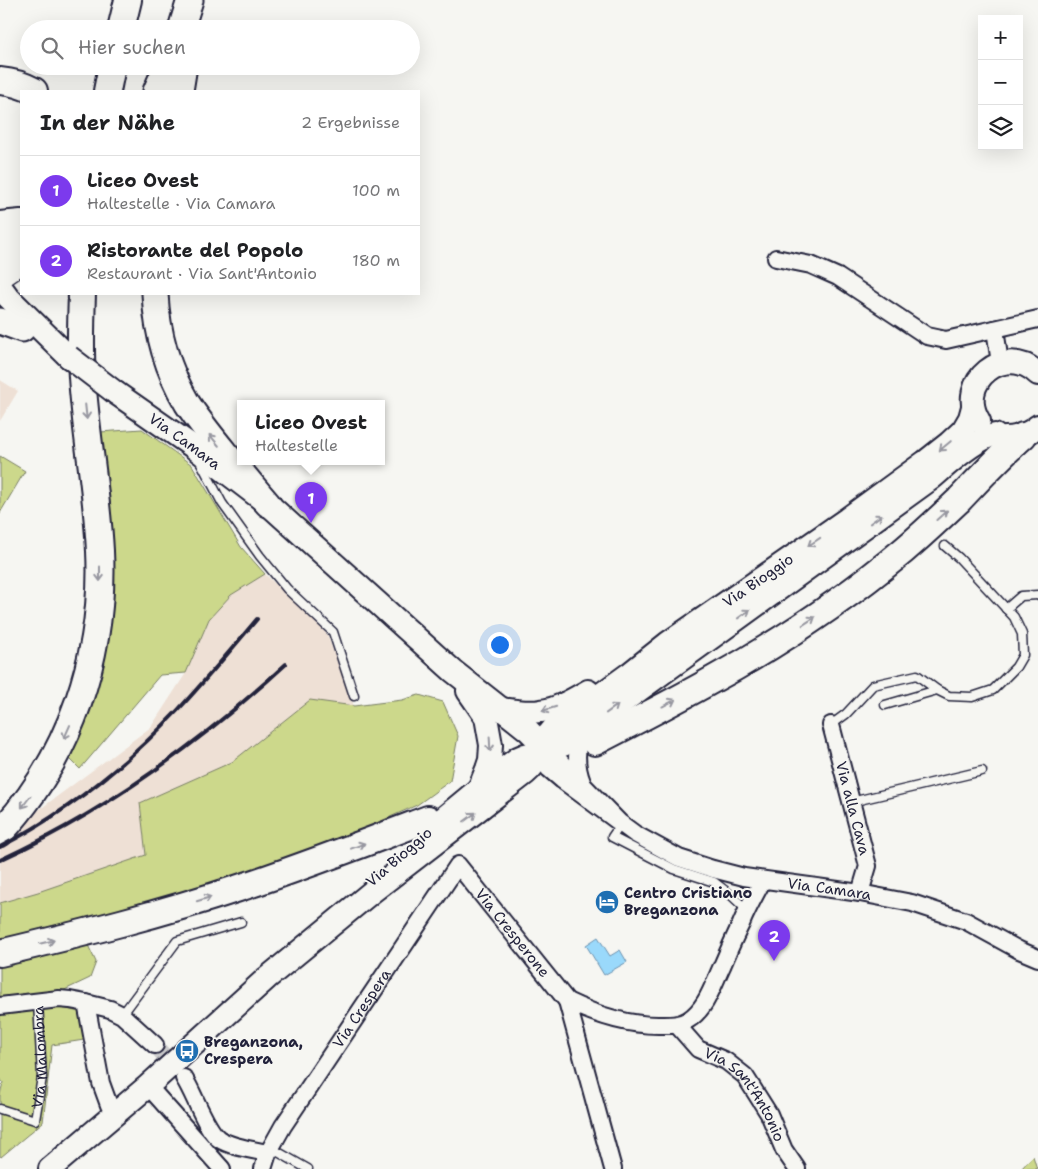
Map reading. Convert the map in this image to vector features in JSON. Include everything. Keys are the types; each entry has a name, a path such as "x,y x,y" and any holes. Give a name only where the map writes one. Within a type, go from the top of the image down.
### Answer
{"highway":[{"path":"123,20 128,0"},
{"path":"106,90 110,75"},
{"path":"0,81 10,82 32,90"},
{"path":"0,225 20,223"},
{"path":"0,833 32,793 61,745 80,699 94,647 100,603 100,552 97,506 82,376 82,295"},
{"path":"589,736 706,684 814,618 903,551 958,500 1003,454 1031,431"},
{"path":"0,953 157,914 238,889 428,819"}],"main road":[{"path":"184,20 190,0"},
{"path":"193,20 196,0"},
{"path":"156,90 163,75"},
{"path":"180,90 183,75"},
{"path":"0,251 20,240"},
{"path":"0,275 20,261"},
{"name":"Via Camara","path":"0,286 8,297 69,357 268,504 453,671 524,744 541,752"},
{"path":"155,295 158,329 164,351 175,380 187,403 204,427 268,504"},
{"name":"Via Camara","path":"0,312 11,325 69,357"},
{"path":"1000,363 1020,363 1035,368"},
{"name":"Via Bioggio","path":"50,1169 148,1086 267,978 373,891 526,774 534,766 545,740 552,730 668,643 847,519 949,443 963,430 970,418 976,385 982,375 1000,363"},
{"path":"973,407 977,419 995,435 1004,438 1014,438 1031,431"},
{"name":"Via Bioggio","path":"267,978 376,877 518,758 525,754 557,748 589,736 978,442 995,435"},
{"path":"502,709 530,712 544,711 556,707 610,679 668,643"},
{"path":"453,671 486,717 491,745 490,760 479,790"},
{"name":"Via Camara","path":"453,671 528,730 536,738 541,752"}],"street":[{"path":"776,258 811,265 838,277 927,336 946,340 1038,319"},
{"path":"995,329 1000,363"},
{"name":"Via alla Cava","path":"831,725 868,866 860,893"},
{"path":"583,784 578,772 576,758 578,744 589,736"},
{"name":"Via Camara","path":"541,752 555,756 621,824"},
{"name":"Via Camara","path":"541,752 550,769 562,780 621,824 679,858 744,877 860,893 912,903 966,921 1019,950 1038,958"},
{"name":"Via Cresperone","path":"458,865 567,1001 613,1169"},
{"name":"Via Crespera","path":"263,1169 269,1150 283,1126 458,865"},
{"path":"677,1025 689,1020 698,1012 708,997 747,910 763,880"},
{"name":"Via Malombra","path":"38,1002 59,999 86,1003"},
{"name":"Via Cresperone","path":"567,1001 586,1010 627,1023 677,1025"},
{"path":"0,1006 38,1002"},
{"path":"116,1114 109,1105 101,1083 86,1003 110,1009 122,1015 155,1045"},
{"name":"Via Sant'Antonio","path":"677,1025 698,1049 726,1060 745,1076 769,1114 784,1150 797,1169"},
{"path":"184,1078 214,1135 224,1142 269,1150"},
{"path":"148,1086 222,1169"}],"lane":[{"path":"192,446 222,503 260,556 287,589 333,632 354,696"},
{"path":"831,725 846,714 873,685 916,675 949,696 972,697 993,690 1016,667 1023,655 1022,634 1014,617 959,558 945,546"},
{"path":"1006,608 1021,596 1038,595"},
{"path":"885,705 937,690"},
{"path":"851,802 982,771"},
{"path":"621,824 612,837 674,869 714,882 747,910"},
{"path":"122,1015 177,941 241,922"},
{"name":"Via Malombra","path":"0,1109 35,1120 42,1077 38,1002"},
{"path":"269,1150 308,1169"}],"shaded area":[{"path":"0,380 18,391 0,421"},
{"path":"265,574 327,634 354,706 310,700 233,762 140,803 146,855 0,903 0,814 32,815 151,727 186,673 209,619 231,595"}],"green space":[{"path":"142,429 192,465 241,547 265,574 231,595 209,619 186,673 160,675 80,769 67,756 101,669 100,432"},
{"path":"0,456 25,471 0,513"},
{"path":"419,695 443,702 458,736 450,781 417,805 350,835 258,868 167,897 0,940 0,903 146,855 140,803 232,762 310,700 354,706 402,700"},
{"path":"87,943 96,962 90,978 39,1002 79,1012 84,1040 52,1045 43,1122 1,1157 0,1095 3,1082 0,1080 0,964"},
{"path":"1033,1156 1037,1169 1021,1169"}],"water":[{"path":"598,937 610,956 620,950 627,962 604,975 586,945"}],"tunnel":[{"path":"155,1045 179,1073"}],"railway":[{"path":"0,847 72,803 116,769 187,700 257,619"},
{"path":"0,860 78,820 151,773 220,721 286,664"}],"place":[{"name":"Liceo Ovest","path":"311,523"},
{"name":"Centro Cristiano Breganzona","path":"607,902"},
{"name":"Ristorante del Popolo","path":"774,961"},
{"name":"Breganzona, Crespera","path":"187,1051"}]}
